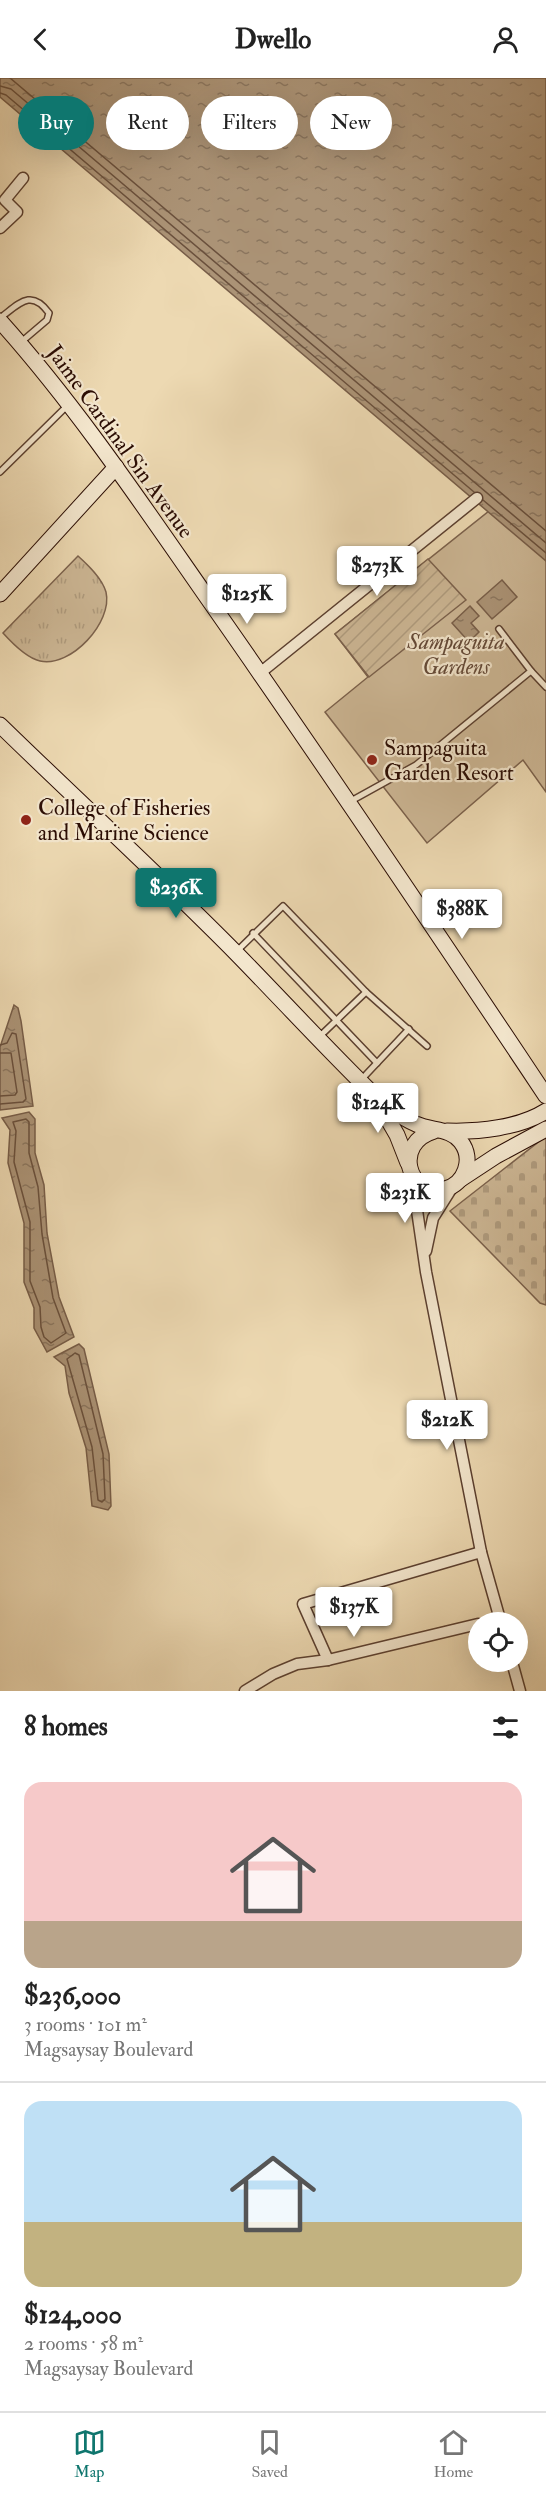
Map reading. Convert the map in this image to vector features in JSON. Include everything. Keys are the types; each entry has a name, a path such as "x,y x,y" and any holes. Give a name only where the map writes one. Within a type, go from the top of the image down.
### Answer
{"main road":[{"name":"Jaime Cardinal Sin Avenue","path":"0,319 69,404 116,467 350,802 546,1096"},
{"path":"0,594 116,467"},
{"path":"0,726 235,952 317,1039 372,1092 397,1113 438,1131 453,1134 466,1150 466,1170 457,1182"},
{"path":"372,1092 397,1135 410,1168 422,1185 429,1189 446,1189 496,1156 546,1129"},
{"path":"410,1168 409,1154 418,1138 438,1131 488,1128 528,1120 546,1111"}],"street":[{"path":"0,228 17,212 5,200 23,178"},
{"path":"260,673 477,498"},
{"path":"410,1168 426,1272 481,1552 498,1612"},
{"path":"426,1272 426,1250 433,1218 457,1182"},
{"path":"328,1660 303,1605 347,1589 481,1552"},
{"path":"245,1691 273,1674 297,1664 328,1660 468,1626"},
{"path":"515,1672 520,1691"}],"lane":[{"path":"0,319 23,301 35,299 41,302 48,313 47,320 20,343"},
{"path":"0,472 69,404"},
{"path":"499,629 546,687"},
{"path":"350,802 416,765 531,671"},
{"path":"235,952 283,906 366,992 427,1046"},
{"path":"253,933 377,1063"},
{"path":"317,1039 366,992"},
{"path":"360,1081 409,1029"}],"green space":[{"name":"Sampaguita Gardens","path":"494,507 546,551 546,792 523,760 427,843 325,712 368,677 335,634"},
{"path":"78,556 94,572 104,587 106,604 103,616 87,640 64,657 52,661 40,661 30,657 3,633"},
{"path":"428,559 466,600 369,677 335,634"},
{"path":"546,1136 546,1305 540,1303 450,1211"}],"water":[{"path":"0,78 546,78 546,561 62,150 94,150 94,96 18,96 18,112 0,97"},
{"path":"502,580 517,597 492,619 477,602"},
{"path":"470,606 479,616 471,623 479,632 469,642 452,623"},
{"path":"14,1005 18,1008 21,1021 33,1106 0,1110 0,1047"},
{"path":"29,1112 35,1119 35,1153 44,1185 47,1233 59,1297 74,1337 47,1352 34,1328 34,1308 24,1282 24,1223 8,1163 10,1130 2,1118"},
{"path":"79,1344 84,1349 109,1454 111,1506 108,1510 92,1506 86,1448 69,1393 65,1366 54,1357"}],"place":[{"name":"Sampaguita Garden Resort","path":"372,760"},
{"name":"College of Fisheries and Marine Science","path":"26,820"}]}
